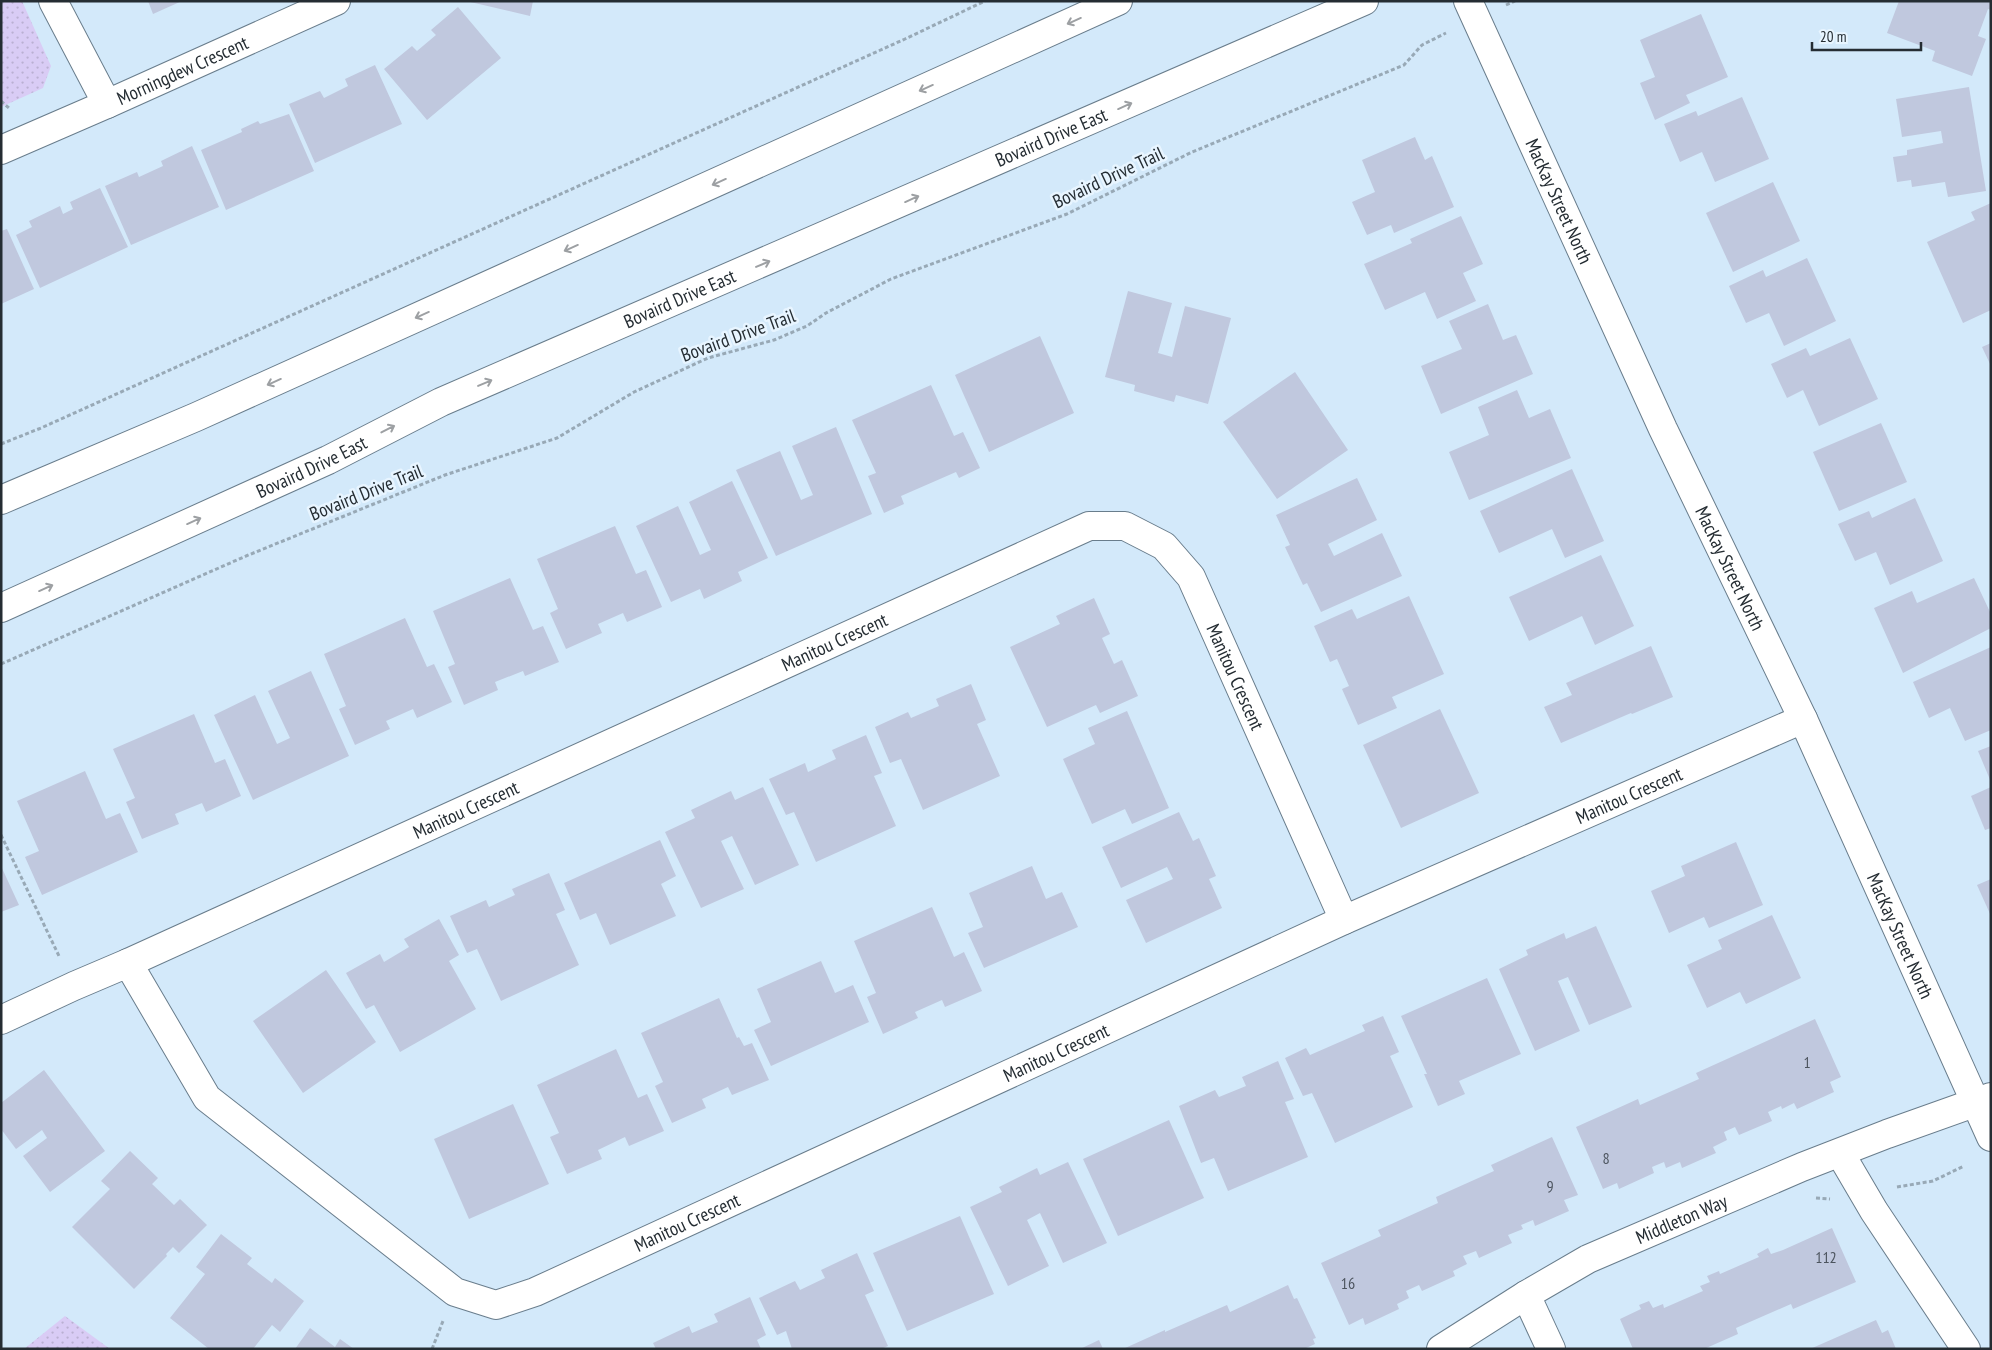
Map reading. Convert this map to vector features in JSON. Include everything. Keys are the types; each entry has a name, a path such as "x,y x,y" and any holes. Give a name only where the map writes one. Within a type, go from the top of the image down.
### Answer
{"street":[{"name":"Morningdew Crescent","path":"53,1 107,104 336,1"},
{"path":"1,500 206,413 1118,1"},
{"name":"Bovaird Drive East","path":"1,608 328,460 440,402 804,246 1364,1"},
{"name":"MacKay Street North","path":"1468,1 1663,429 1803,719 1983,1100 1991,1137"},
{"path":"1,150 107,104"},
{"name":"Manitou Crescent","path":"1,1020 1089,526 1125,526 1164,546 1191,577 1344,920"},
{"name":"Manitou Crescent","path":"128,963 207,1098 455,1292 496,1305 535,1292 1344,920 1803,719"},
{"name":"Middleton Way","path":"1441,1349 1526,1295 1588,1259 1802,1167 1983,1100"},
{"path":"1840,1153 1874,1211 1966,1349"},
{"path":"1526,1295 1551,1349"}],"path":[{"path":"1,444 41,428 861,59 984,1"},
{"name":"Bovaird Drive Trail","path":"1,664 264,548 445,475 557,438 634,392 708,358 774,340 806,326 826,313 891,279 1067,214 1192,152 1404,65 1422,45"},
{"path":"1,835 74,986"},
{"path":"1896,1187 1933,1180 1964,1166"}],"shaded area":[{"path":"1,1 22,1 51,66 43,88 1,107"},
{"path":"65,1316 110,1349 24,1349"}],"building":[{"path":"148,1 182,1 153,14"},
{"path":"466,1 533,1 530,16"},
{"path":"1899,1 1991,1 1991,10 1988,9 1978,36 1986,39 1972,76 1932,61 1935,51 1887,33"},
{"path":"458,7 501,58 427,120 384,69 412,46 417,51 436,35 431,30"},
{"path":"1701,14 1728,77 1686,95 1690,103 1655,120 1640,83 1655,77 1640,40"},
{"path":"375,65 402,124 315,163 289,104 320,91 324,98 348,86 345,79"},
{"path":"1969,87 1986,191 1948,197 1945,182 1912,187 1911,180 1897,182 1893,157 1907,155 1907,150 1943,143 1941,131 1902,137 1896,99"},
{"path":"1742,97 1769,159 1715,182 1702,152 1680,162 1664,124 1696,111 1698,116"},
{"path":"289,114 314,171 226,210 201,150 242,132 241,129 258,121 260,124"},
{"path":"1415,137 1425,160 1432,156 1454,207 1394,233 1391,225 1367,235 1352,202 1375,192 1362,160"},
{"path":"192,146 219,207 131,245 105,186 137,172 139,177 163,166 161,161"},
{"path":"1773,182 1800,241 1733,272 1706,213"},
{"path":"100,188 128,247 40,288 16,235 32,227 29,221 60,206 63,214 73,209 70,202"},
{"path":"1991,203 1991,310 1963,323 1927,242 1975,220 1971,212"},
{"path":"1461,216 1483,264 1463,273 1476,301 1437,319 1425,292 1385,310 1364,264 1412,243 1410,239"},
{"path":"7,229 34,289 1,304 1,231"},
{"path":"1807,258 1836,321 1784,346 1769,313 1746,323 1729,286 1763,270 1766,277"},
{"path":"1128,291 1172,303 1158,353 1172,357 1185,306 1231,318 1208,404 1176,395 1174,402 1134,391 1135,385 1105,377"},
{"path":"1488,304 1503,340 1516,335 1533,374 1441,414 1421,366 1462,349 1449,321"},
{"path":"1040,336 1074,413 989,452 955,375"},
{"path":"1850,338 1878,399 1819,426 1803,390 1787,398 1771,364 1806,348 1810,356"},
{"path":"1991,343 1991,366 1982,347"},
{"path":"1295,372 1348,450 1277,499 1223,422"},
{"path":"931,385 954,436 963,432 980,468 959,478 956,472 901,496 904,504 884,513 868,476 876,473 852,420"},
{"path":"1517,390 1529,418 1550,409 1571,458 1469,500 1449,452 1489,435 1478,407"},
{"path":"1881,423 1907,482 1839,511 1813,452"},
{"path":"836,427 872,514 776,556 736,470 780,451 801,500 813,495 792,446"},
{"path":"1572,469 1604,541 1565,558 1552,529 1499,553 1480,511"},
{"path":"1357,478 1377,520 1328,544 1334,556 1382,533 1402,576 1321,612 1307,583 1303,585 1285,547 1290,545 1276,515"},
{"path":"732,481 768,558 738,572 742,581 704,599 700,589 671,602 636,526 678,506 700,555 711,550 689,502"},
{"path":"1915,498 1943,561 1890,585 1876,552 1855,561 1838,524 1869,511 1872,518"},
{"path":"615,526 636,574 646,570 662,607 627,622 623,613 598,624 602,633 566,649 550,613 558,609 537,559"},
{"path":"1601,555 1634,626 1595,645 1582,616 1529,641 1509,597"},
{"path":"510,578 533,630 543,626 559,662 525,676 523,671 495,682 498,690 464,705 448,667 455,664 433,611"},
{"path":"1974,578 1991,614 1991,628 1903,673 1874,608 1912,591 1917,603"},
{"path":"1409,596 1444,674 1392,697 1397,708 1358,725 1342,689 1349,686 1337,659 1330,662 1314,626 1352,609 1357,619"},
{"path":"1094,598 1110,634 1102,638 1114,664 1122,660 1138,696 1100,713 1096,705 1047,727 1010,647 1060,624 1056,616"},
{"path":"405,618 427,667 434,664 452,702 417,718 413,709 386,721 390,729 355,745 339,709 346,706 324,654"},
{"path":"1651,646 1673,697 1561,743 1544,707 1572,695 1566,683"},
{"path":"1991,647 1991,730 1965,741 1950,708 1929,718 1913,682"},
{"path":"311,671 349,756 253,800 214,715 255,695 277,744 290,738 268,691"},
{"path":"971,684 986,720 977,724 1000,776 923,810 901,759 890,763 875,727 908,712 911,718 939,706 936,699"},
{"path":"1440,709 1479,793 1401,828 1363,745"},
{"path":"1127,711 1169,808 1132,824 1125,809 1092,824 1063,759 1095,744 1088,728"},
{"path":"194,714 215,763 225,759 241,796 206,812 202,803 175,814 179,824 142,839 126,802 135,798 113,749"},
{"path":"866,735 882,773 874,776 896,826 816,862 794,812 786,815 769,779 805,763 808,772 836,759 832,750"},
{"path":"1991,746 1991,782 1978,751"},
{"path":"85,771 106,819 120,813 138,852 42,895 25,857 39,851 17,801"},
{"path":"763,787 799,865 755,885 732,836 721,841 744,889 701,908 665,832 695,818 691,810 731,791 735,800"},
{"path":"1991,787 1991,828 1985,830 1971,796"},
{"path":"1179,812 1193,841 1199,838 1216,876 1209,879 1222,908 1146,943 1126,900 1173,879 1167,867 1121,888 1102,847"},
{"path":"660,840 676,876 661,884 676,916 610,945 596,913 580,920 564,883"},
{"path":"1736,842 1763,905 1709,928 1704,917 1669,933 1651,891 1685,876 1681,866"},
{"path":"1,866 19,905 1,912"},
{"path":"1032,866 1046,899 1062,892 1078,927 984,968 968,933 983,927 969,893"},
{"path":"549,873 565,910 556,914 579,965 501,1001 477,949 467,953 450,916 486,900 489,907 515,895 512,889"},
{"path":"1991,879 1991,916 1977,885"},
{"path":"932,907 954,957 964,952 982,991 945,1007 942,1000 915,1012 918,1018 883,1034 867,997 876,993 854,941"},
{"path":"1772,915 1801,978 1746,1004 1740,992 1707,1008 1687,965 1722,949 1718,940"},
{"path":"439,919 459,955 449,961 476,1009 400,1052 374,1005 366,1009 346,973 380,954 384,962 409,947 404,939"},
{"path":"1596,926 1632,1007 1589,1025 1568,977 1558,981 1580,1031 1535,1051 1499,969 1528,955 1526,950 1564,933 1566,939"},
{"path":"821,961 835,993 853,985 869,1022 771,1066 754,1030 771,1022 757,989"},
{"path":"326,970 376,1042 303,1093 253,1021"},
{"path":"1487,978 1521,1054 1459,1081 1465,1094 1438,1106 1424,1074 1427,1074 1401,1016"},
{"path":"719,998 737,1038 739,1037 744,1046 752,1043 769,1080 732,1095 728,1087 702,1099 706,1108 672,1123 655,1086 663,1082 641,1033"},
{"path":"1383,1016 1399,1052 1390,1056 1413,1107 1335,1143 1312,1093 1303,1096 1285,1058 1306,1048 1310,1055 1365,1031 1362,1025"},
{"path":"1815,1019 1841,1077 1830,1082 1834,1092 1797,1109 1794,1103 1782,1109 1781,1106 1768,1112 1772,1121 1739,1135 1735,1127 1724,1132 1727,1140 1713,1147 1716,1153 1682,1168 1680,1162 1666,1168 1664,1162 1652,1167 1654,1173 1619,1189 1617,1183 1603,1189 1576,1127 1638,1099 1640,1105 1699,1079 1696,1073"},
{"path":"616,1049 638,1098 647,1094 664,1131 629,1146 625,1137 598,1150 602,1159 567,1174 550,1137 559,1133 537,1085"},
{"path":"1278,1061 1294,1099 1285,1102 1308,1157 1228,1191 1214,1158 1201,1163 1179,1106 1215,1090 1219,1097 1246,1086 1242,1077"},
{"path":"44,1070 105,1151 50,1192 23,1156 47,1138 42,1130 16,1149 1,1129 1,1103"},
{"path":"513,1104 549,1184 469,1219 434,1139"},
{"path":"1169,1120 1204,1198 1118,1236 1083,1159"},
{"path":"1552,1137 1578,1195 1564,1200 1569,1211 1535,1226 1533,1220 1521,1225 1523,1229 1508,1235 1512,1243 1479,1258 1476,1251 1463,1256 1467,1264 1453,1271 1455,1276 1422,1291 1419,1285 1406,1291 1409,1298 1397,1304 1399,1309 1365,1325 1363,1318 1349,1325 1321,1263 1381,1236 1378,1230 1438,1203 1436,1197 1494,1171 1491,1165"},
{"path":"130,1151 158,1178 152,1184 174,1205 180,1199 207,1225 179,1253 173,1247 166,1254 167,1256 134,1289 72,1227 110,1189 101,1181"},
{"path":"1068,1162 1107,1243 1063,1263 1040,1213 1027,1220 1049,1266 1008,1286 970,1207 1002,1192 999,1187 1037,1168 1040,1175"},
{"path":"960,1216 994,1294 907,1331 873,1253"},
{"path":"1832,1228 1856,1282 1793,1309 1791,1304 1736,1328 1738,1334 1704,1349 1633,1349 1620,1319 1641,1309 1639,1305 1649,1301 1653,1308 1663,1304 1664,1308 1703,1291 1700,1286 1710,1282 1707,1276 1719,1271 1720,1274 1759,1257 1757,1254 1768,1248 1771,1254"},
{"path":"221,1234 252,1258 247,1264 272,1283 275,1278 304,1301 280,1332 272,1325 253,1349 209,1349 170,1318 205,1274 196,1267"},
{"path":"857,1253 874,1291 865,1295 888,1346 881,1349 792,1349 786,1331 777,1335 759,1298 795,1281 800,1290 825,1278 821,1270"},
{"path":"1288,1285 1294,1299 1297,1298 1316,1338 1313,1339 1315,1344 1304,1349 1123,1349 1227,1305 1230,1312"},
{"path":"750,1297 766,1335 757,1340 761,1349 656,1349 653,1343 689,1326 692,1333 718,1322 714,1314"},
{"path":"1876,1320 1882,1333 1888,1330 1896,1349 1810,1349"},
{"path":"310,1328 335,1347 340,1339 354,1349 295,1349"},
{"path":"1099,1340 1103,1349 1080,1349"}]}
